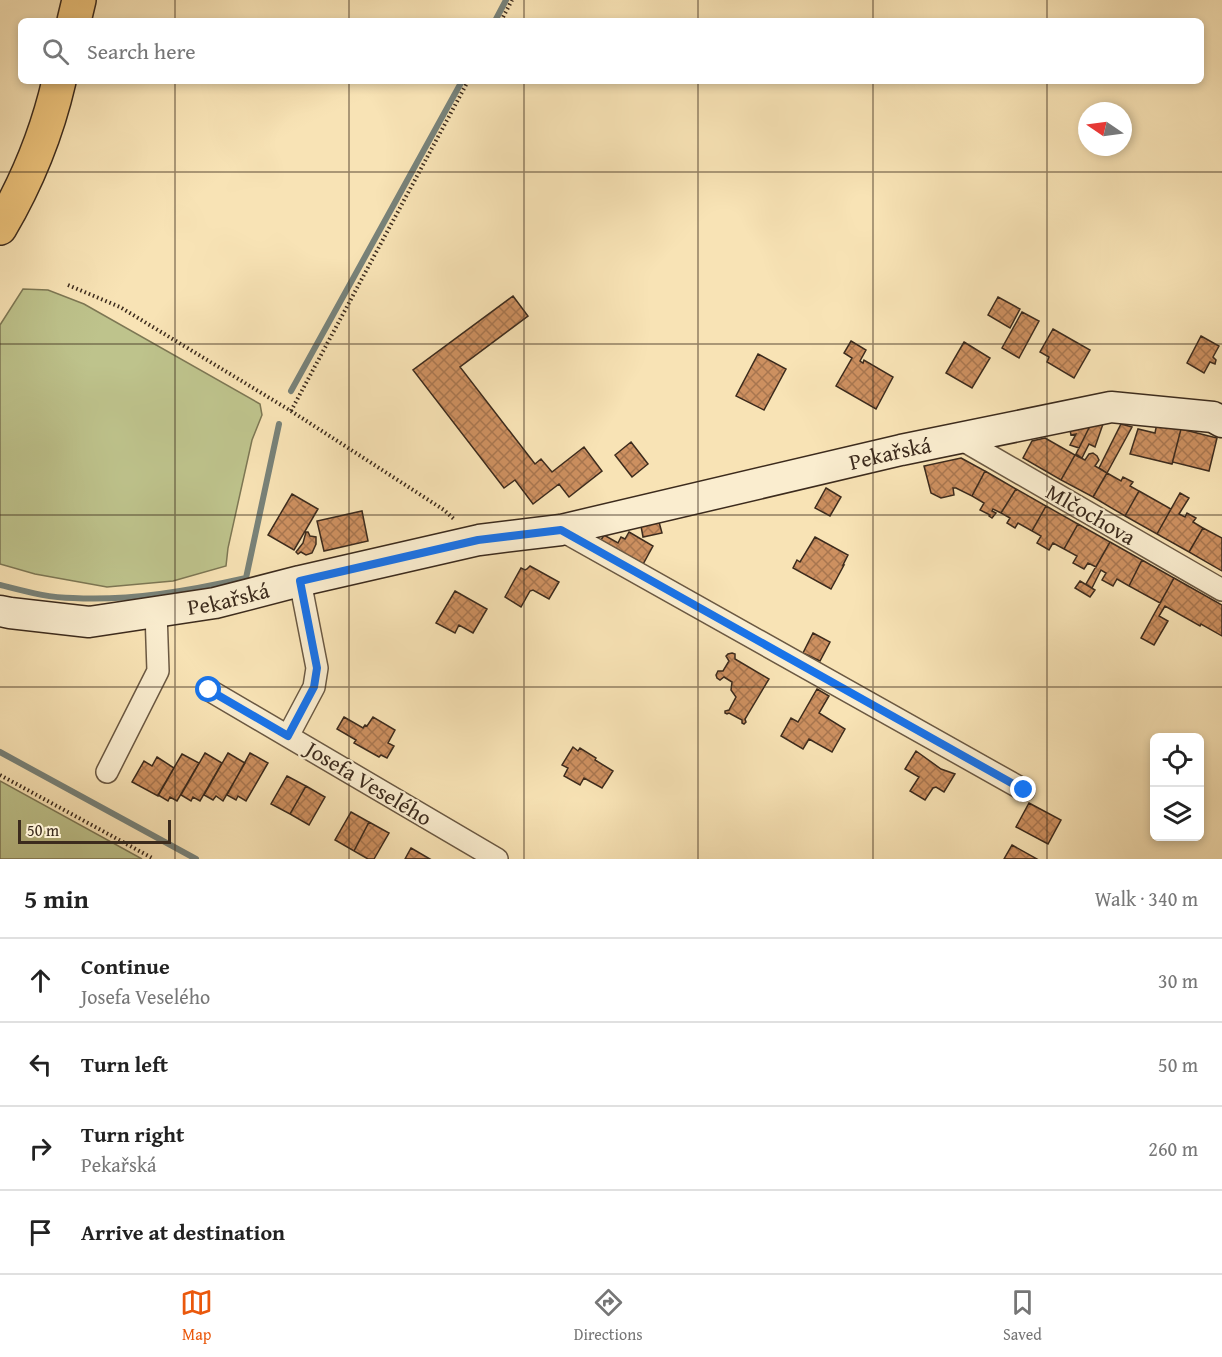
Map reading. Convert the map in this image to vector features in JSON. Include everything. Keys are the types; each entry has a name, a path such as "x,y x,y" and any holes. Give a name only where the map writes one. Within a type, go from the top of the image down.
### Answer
{"main road":[{"path":"61,0 64,18"},
{"path":"75,18 78,0"},
{"path":"0,228 15,202 36,155 53,109 58,84"}],"street":[{"name":"Pekařská","path":"0,610 89,622 215,603 478,540 561,530 901,450 1111,407 1219,417"},
{"name":"Mlčochova","path":"959,438 1222,590"},
{"path":"561,530 1024,790"},
{"path":"288,736 314,687 317,668 300,581"},
{"path":"107,772 158,671 156,612"},
{"name":"Josefa Veselého","path":"209,690 497,859"}],"path":[{"path":"503,18 512,0"},
{"path":"291,411 466,84"},
{"path":"68,285 120,307 291,411 444,510 478,540"},
{"path":"0,775 154,859"}],"green space":[{"path":"23,289 48,290 84,304 260,404 262,415 252,440 226,566 173,581 107,587 35,574 0,564 0,325"},
{"path":"0,781 142,859 0,859"}],"building":[{"path":"513,296 528,316 460,367 535,464 541,459 552,472 584,447 602,471 569,497 559,484 533,504 515,480 504,488 413,370"},
{"path":"998,297 1020,309 1010,328 988,315"},
{"path":"1022,312 1039,321 1019,358 1002,348"},
{"path":"1053,329 1090,350 1074,378 1047,362 1049,357 1040,352"},
{"path":"1201,336 1219,346 1213,357 1216,360 1215,364 1210,362 1204,373 1187,363"},
{"path":"851,341 866,350 860,361 863,363 864,360 893,377 876,409 836,386 852,358 844,353"},
{"path":"964,342 990,358 972,388 946,373"},
{"path":"758,354 786,369 764,410 736,396"},
{"path":"1157,423 1181,429 1172,464 1130,454 1138,429 1155,433"},
{"path":"1103,424 1095,447 1089,444 1082,458 1076,454 1090,426"},
{"path":"1121,424 1132,427 1107,473 1099,468"},
{"path":"1090,426 1079,448 1070,445 1076,434 1071,435 1070,430"},
{"path":"1181,429 1217,438 1209,471 1173,462 1172,464"},
{"path":"1045,438 1075,455 1061,480 1023,458 1032,441"},
{"path":"631,442 648,464 632,477 615,455"},
{"path":"1093,453 1099,460 1095,466 1107,473 1093,497 1061,480 1075,455 1085,460 1089,454"},
{"path":"961,458 985,471 972,496 956,488 953,488 954,495 941,498 931,493 924,466"},
{"path":"985,471 1016,489 1001,513 993,509 992,511 996,513 992,518 980,510 984,503 972,496"},
{"path":"1107,473 1121,481 1123,477 1133,482 1130,486 1139,491 1125,516 1093,497"},
{"path":"826,488 841,497 830,516 815,508"},
{"path":"1016,489 1046,506 1032,531 1018,523 1015,528 1007,523 1010,518 1001,513"},
{"path":"1139,491 1171,509 1157,534 1125,516"},
{"path":"1180,493 1189,498 1179,514 1185,517 1187,513 1196,518 1193,522 1203,528 1189,552 1157,534"},
{"path":"292,494 318,509 294,550 268,535"},
{"path":"1046,506 1078,524 1064,549 1053,543 1049,550 1037,543 1041,536 1032,531"},
{"path":"362,511 368,541 324,551 317,521"},
{"path":"659,522 662,533 643,537 641,526"},
{"path":"1078,524 1110,542 1096,567 1088,563 1084,569 1073,563 1077,556 1064,549"},
{"path":"1203,528 1222,538 1222,571 1189,552"},
{"path":"306,532 316,537 316,544 312,553 298,554 296,552 303,543"},
{"path":"629,532 653,546 642,566 598,545 604,535 618,543 621,537 625,539"},
{"path":"815,537 848,555 831,589 793,568 797,560 800,562"},
{"path":"1110,542 1142,560 1129,586 1117,579 1113,586 1102,580 1106,573 1101,570 1092,588 1086,584"},
{"path":"1142,560 1174,578 1160,603 1129,586"},
{"path":"530,566 559,582 549,599 533,590 530,591 521,607 505,597 521,568 525,570"},
{"path":"1174,578 1222,605 1222,636 1165,606 1159,616 1168,621 1154,645 1141,638"},
{"path":"1080,581 1095,590 1090,597 1075,588"},
{"path":"455,591 487,609 473,633 459,625 455,633 436,623"},
{"path":"813,633 830,642 820,661 803,653"},
{"path":"735,654 735,659 769,679 744,724 742,720 725,713 736,697 731,690 732,682 724,677 720,680 716,675 718,671 723,671 729,661 726,656"},
{"path":"817,689 829,696 819,713 845,729 832,752 809,739 803,749 781,736 791,718 798,722"},
{"path":"344,717 363,728 373,717 395,730 388,743 394,746 387,758 381,755 379,757 354,743 356,740 337,729"},
{"path":"573,747 578,751 580,748 613,771 602,788 584,778 580,785 564,776 568,768 562,765"},
{"path":"916,751 941,769 955,774 944,792 936,787 933,788 925,800 910,791 919,777 905,769"},
{"path":"205,753 222,763 200,801 193,797 191,801 181,795"},
{"path":"228,753 245,763 223,801 216,796 213,800 204,795"},
{"path":"250,753 268,763 246,801 238,796 236,800 227,795"},
{"path":"182,754 199,763 177,801 170,797 168,801 158,795"},
{"path":"157,757 174,768 158,796 132,782 144,761 152,766"},
{"path":"287,776 306,786 290,814 271,804"},
{"path":"306,786 325,797 309,825 290,814"},
{"path":"1029,803 1061,820 1048,844 1016,827"},
{"path":"351,812 369,822 354,851 335,840"},
{"path":"369,822 389,833 374,859 368,859 354,851"},
{"path":"1012,845 1037,859 1004,859"},
{"path":"411,848 430,859 405,859"}],"waterway":[{"path":"497,18 506,0"},
{"path":"291,391 460,84"},
{"path":"0,585 54,597 95,599 182,591 246,578 279,424"},
{"path":"0,752 196,859"}],"route":[{"path":"209,690 288,736 314,687 317,668 300,581 478,540 561,530 1024,790"}]}
